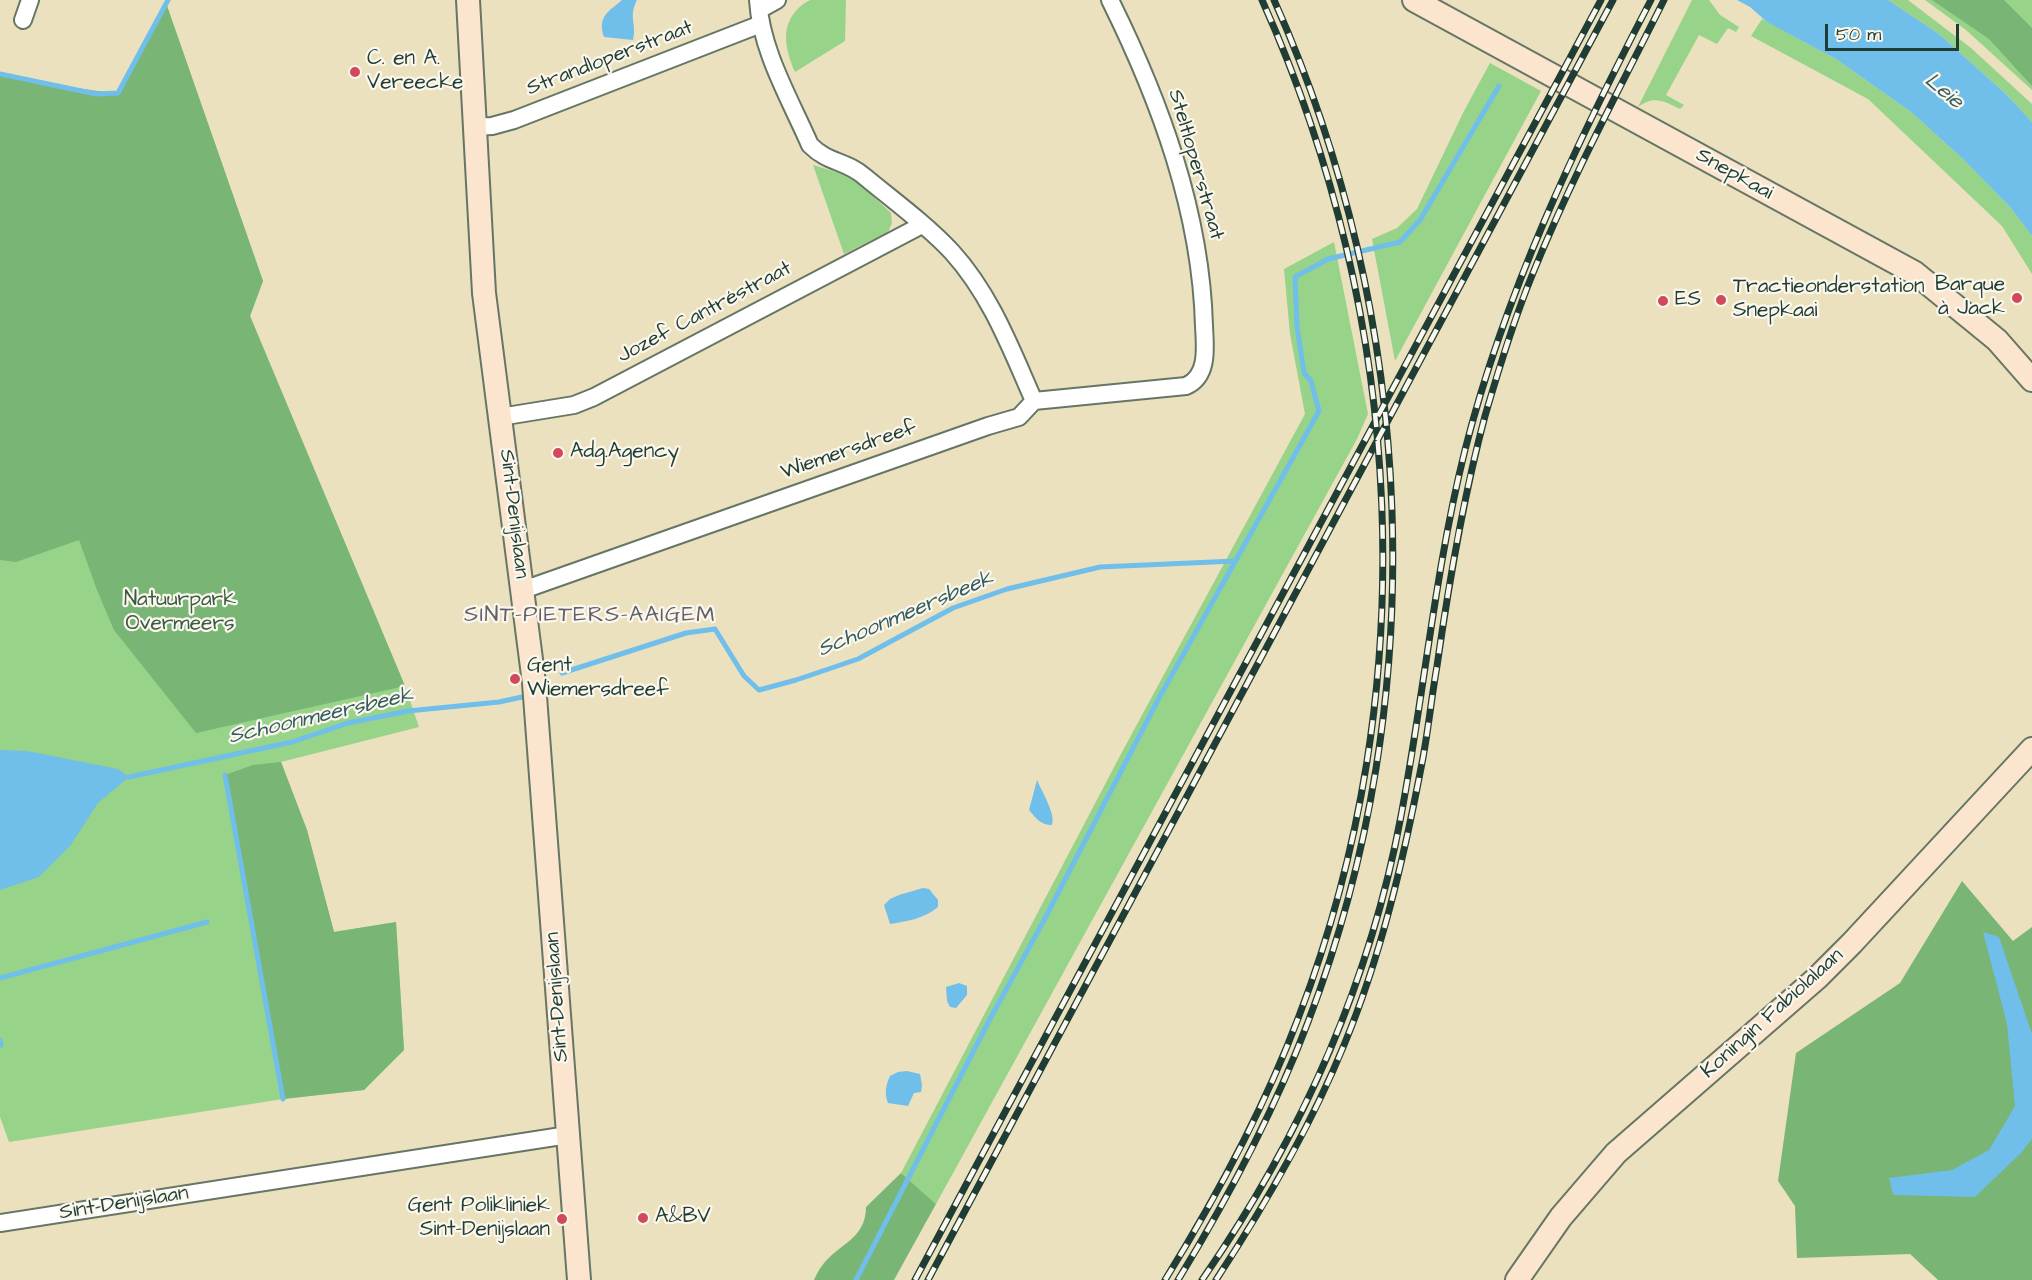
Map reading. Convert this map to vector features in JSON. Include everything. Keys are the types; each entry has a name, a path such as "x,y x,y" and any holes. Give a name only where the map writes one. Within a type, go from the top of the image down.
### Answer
{"street":[{"path":"23,20 30,0"},
{"name":"Sint-Denijslaan","path":"468,0 473,127 484,293 534,683 579,1280"},
{"name":"Strandloperstraat","path":"473,127 492,126 514,120 760,11 777,0"},
{"name":"Steltloperstraat","path":"1034,401 1186,386 1194,383 1202,370 1205,338 1203,293 1192,224 1179,174 1150,89 1110,0"},
{"name":"Snepkaai","path":"1414,0 1914,273 1997,340 2032,380"},
{"path":"760,11 775,67 810,145 830,160 856,169 952,252 994,312 1034,401"},
{"name":"Jozef Cantréstraat","path":"500,417 574,405 594,397 922,225"},
{"name":"Wiemersdreef","path":"523,590 1019,417 1034,401"},
{"name":"Koningin Fabiolalaan","path":"1521,1279 1561,1217 1616,1153 1817,978 2032,749"},
{"name":"Sint-Denijslaan","path":"0,1223 568,1135"}],"green space":[{"path":"810,0 846,0 845,41 795,72 788,52 786,32 793,15"},
{"path":"1692,0 1709,0 1720,15 1739,27 1736,32 1728,28 1717,44 1699,35 1666,95 1684,105 1680,109 1659,100 1649,101 1638,107"},
{"path":"1888,0 1908,0 1971,48 2032,104 2032,122 2007,95 1939,34"},
{"path":"1925,0 2032,0 2032,90 1966,30"},
{"path":"1932,0 2004,0 2032,28 2032,86 1989,39"},
{"name":"Natuurpark Overmeers","path":"166,3 263,281 250,316 405,686 419,727 281,762 307,830 334,932 396,922 404,1050 364,1090 283,1099 9,1142 0,1117 0,74 96,94 118,93"},
{"path":"166,3 263,281 250,316 405,686 196,733 114,630 79,540 16,562 0,560 0,74 34,82 119,94"},
{"path":"1762,19 1836,59 1911,112 1963,159 2010,207 2032,236 2032,274 2002,226 1868,99 1751,36"},
{"path":"1490,63 1541,91 1395,361 1372,239 1397,228 1417,209"},
{"path":"813,165 846,175 859,183 891,213 892,223 888,232 844,254"},
{"path":"1334,242 1368,414 1357,439 936,1204 901,1173 1122,752 1305,414 1290,334 1284,269"},
{"path":"281,762 307,830 334,932 396,922 404,1050 364,1090 283,1099 225,775 253,765"},
{"path":"1962,881 2013,941 2032,927 2032,1280 1938,1280 1910,1254 1797,1258 1795,1206 1778,1181 1796,1053 1900,983"},
{"path":"901,1173 936,1204 894,1280 814,1280 828,1259 850,1241 861,1227 866,1207"}],"water":[{"path":"622,0 637,0 633,11 633,40 604,37 602,30 605,16"},
{"name":"Leie","path":"1737,0 1888,0 1939,34 2007,95 2032,122 2032,236 2010,207 1963,159 1911,112 1836,59 1767,22 1750,7"},
{"path":"0,750 27,751 118,769 129,777 98,803 70,846 39,877 0,890"},
{"path":"1037,780 1052,815 1052,825 1041,822 1029,810"},
{"path":"923,888 929,889 938,900 938,907 921,917 890,924 884,905 899,895"},
{"path":"1983,932 1999,937 2032,1034 2032,1139 2021,1153 1975,1197 1893,1195 1889,1178 1952,1170 1989,1150 2015,1106 2007,1024"},
{"path":"959,983 967,986 967,995 956,1008 950,1007 946,987"},
{"path":"907,1071 920,1074 921,1092 914,1093 908,1106 888,1103 886,1089 890,1076"}],"waterway":[{"path":"0,74 96,94 118,93 168,0"},
{"path":"856,1280 1159,698 1319,411 1311,381 1304,373 1297,326 1295,277 1328,259 1400,242 1420,220 1499,86"},
{"name":"Schoonmeersbeek","path":"562,673 686,633 715,629 744,676 759,690 858,659 953,608 1007,589 1100,567 1235,561"},
{"name":"Schoonmeersbeek","path":"129,777 292,742 348,723 408,711 499,702 522,697"},
{"path":"225,775 283,1099"},
{"path":"0,978 207,922"},
{"path":"0,1040 1,1045"}],"railway":[{"path":"1165,1280 1203,1216 1255,1118 1299,1016 1339,891 1367,763 1381,634 1382,505 1370,375 1346,247 1310,122 1262,0"},
{"path":"1178,1280 1249,1154 1295,1056 1308,1022 1349,897 1376,769 1390,639 1392,508 1381,377 1357,248 1322,122 1274,0"},
{"path":"915,1280 1601,0"},
{"path":"928,1280 1613,0"},
{"path":"1202,1280 1270,1172 1326,1058 1350,999 1388,878 1409,770 1446,541 1465,450 1481,391 1500,333 1545,220 1596,109 1651,0"},
{"path":"1216,1280 1269,1195 1317,1106 1344,1045 1369,977 1390,908 1414,803 1426,742 1457,540 1485,416 1519,308 1563,203 1664,0"}],"place":[{"name":"C. en A. Vereecke","path":"355,72"},
{"name":"Barque à Jack","path":"2017,298"},
{"name":"Tractieonderstation Snepkaai","path":"1721,300"},
{"name":"ES","path":"1663,301"},
{"name":"Adg.Agency","path":"558,453"},
{"name":"Gent Wiemersdreef","path":"515,679"},
{"name":"A&BV","path":"643,1218"},
{"name":"Gent Polikliniek Sint-Denijslaan","path":"562,1219"}],"district":[{"name":"SINT-PIETERS-AAIGEM","path":"590,616"}]}
